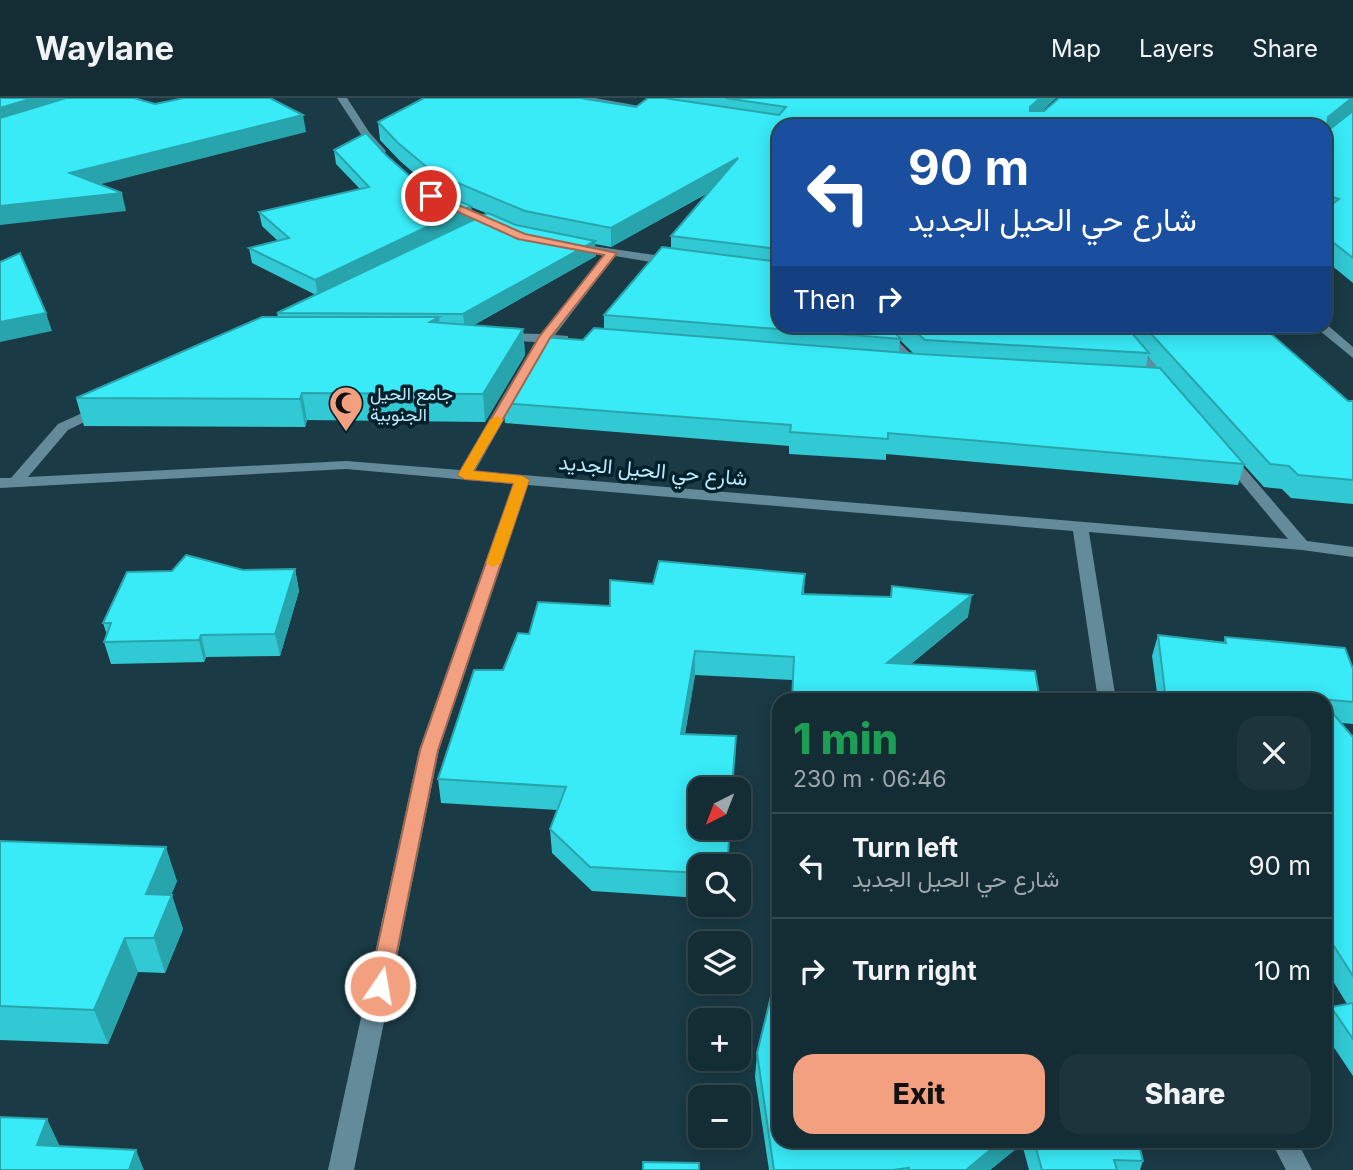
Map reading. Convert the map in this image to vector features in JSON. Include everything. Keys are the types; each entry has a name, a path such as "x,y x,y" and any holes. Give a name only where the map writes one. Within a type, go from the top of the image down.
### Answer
{"street":[{"path":"342,98 365,134 387,157"},
{"path":"576,98 671,111"},
{"path":"442,201 482,225 511,231"},
{"path":"560,243 689,264"},
{"path":"465,475 545,337 611,253"},
{"path":"884,333 924,368 889,366"},
{"path":"1118,333 1157,382 1181,403"},
{"path":"1328,333 1353,354"},
{"path":"489,337 572,339"},
{"path":"8,482 63,427 110,404"},
{"path":"1216,443 1303,545 1353,558"},
{"name":"شارع حي الحيل الجديد","path":"8,482 346,465 1303,545"},
{"path":"341,1170 429,750 522,480"},
{"path":"1080,526 1106,693"},
{"path":"1303,545 1353,543"},
{"path":"1303,545 1353,552"},
{"path":"1288,1148 1299,1170"}],"building":[{"path":"0,98 33,98 0,108"},
{"path":"66,98 134,98 155,104 184,98 270,98 303,115 70,173 122,193 0,206 0,118"},
{"path":"424,98 580,98 636,107 648,98 664,98 779,115 786,107 725,98 1040,98 1030,107 1030,111 1044,111 1059,98 1352,98 1328,119 772,119 772,248 671,236 738,158 611,228 525,211 434,173 378,122"},
{"path":"1353,111 1353,258 1332,242 1332,204 1339,199 1332,197 1332,127"},
{"path":"366,133 412,178 432,190 471,206 315,280 249,248 289,238 259,212 369,187 334,150"},
{"path":"488,213 516,225 595,241 463,314 277,313"},
{"path":"662,247 772,261 772,329 604,315"},
{"path":"20,253 46,313 0,322 0,262"},
{"path":"262,317 439,317 430,322 523,329 483,394 302,393 300,399 76,398"},
{"path":"594,328 919,354 1160,368 1244,464 888,433 888,439 790,432 791,425 503,403 542,337 583,340"},
{"path":"827,333 895,333 901,339"},
{"path":"917,333 1132,333 1149,353 925,340"},
{"path":"1150,333 1270,333 1348,401 1353,401 1353,480 1298,475 1289,466 1270,464"},
{"path":"186,555 243,570 295,569 275,634 201,635 199,640 104,642 111,623 103,623 127,572 172,571"},
{"path":"659,561 805,574 802,594 891,597 892,586 972,595 887,663 1035,671 1039,693 792,693 794,657 695,651 681,734 736,736 733,777 688,777 688,840 729,840 728,854 688,854 688,872 590,867 550,829 566,787 438,779 474,670 503,670 518,633 529,634 538,602 610,606 610,580 653,584"},
{"path":"1158,635 1226,643 1225,637 1345,648 1353,669 1353,702 1332,700 1332,693 1165,693"},
{"path":"1332,712 1353,737 1353,976 1332,943"},
{"path":"0,841 166,847 146,894 172,895 154,938 125,938 94,1010 0,1006"},
{"path":"772,992 772,1148 993,1148 966,1170 774,1170 757,1053"},
{"path":"1353,1003 1353,1039 1332,1008"},
{"path":"0,1117 47,1119 37,1145 136,1150 129,1170 0,1170"},
{"path":"1036,1148 1140,1148 1143,1161 1114,1160 1117,1170 1042,1170"},
{"path":"643,1162 699,1163 699,1170 643,1170"}],"slow traffic":[{"path":"493,563 522,480 465,475 497,420"}],"place":[{"name":"جامع الحيل الجنوبية","path":"346,433"}],"route":[{"path":"380,986 429,750 522,480 465,475 545,337 611,253 522,236 431,196"}]}
